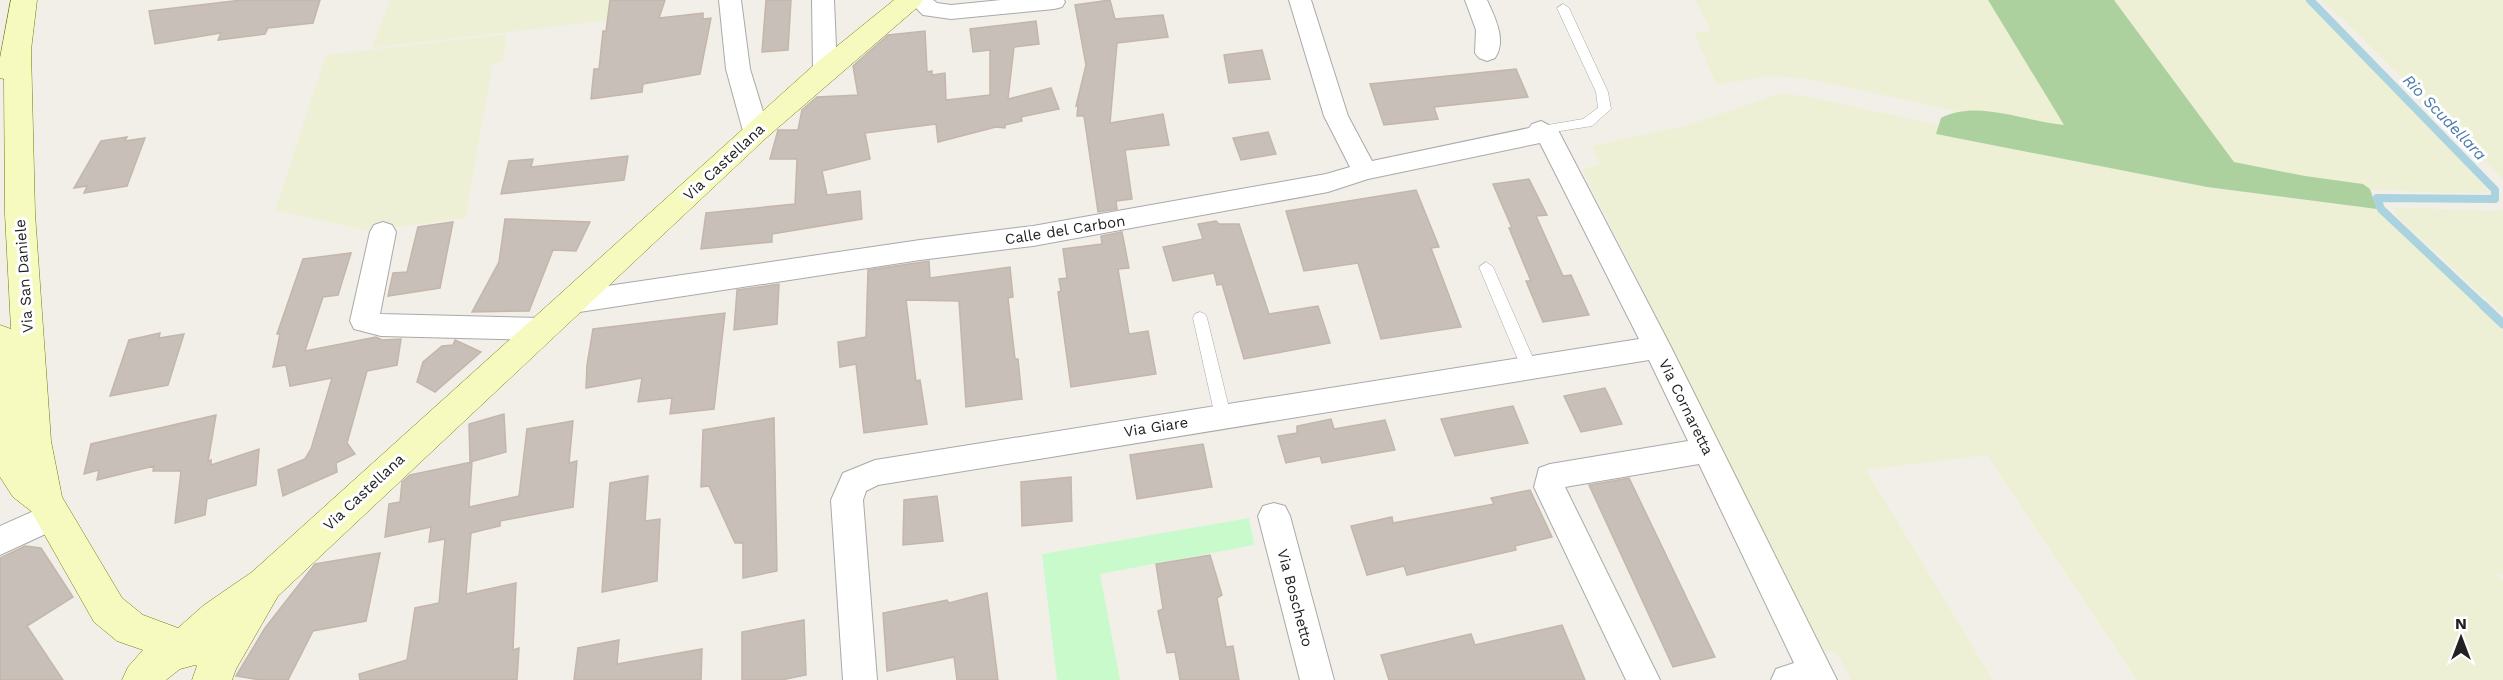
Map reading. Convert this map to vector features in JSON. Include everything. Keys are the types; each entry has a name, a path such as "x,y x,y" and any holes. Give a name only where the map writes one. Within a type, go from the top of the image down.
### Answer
{"street":[{"name":"Via San Daniele","path":"24,0 17,50 18,160 34,441 49,507 108,610 131,630 159,638 198,660"},
{"path":"730,0 738,69 756,131"},
{"path":"824,0 825,70"},
{"name":"Via Castellana","path":"198,660 256,604 265,584 756,131 910,0"},
{"path":"919,0 931,10 951,12 1054,2"},
{"path":"1300,0 1336,116 1365,171"},
{"path":"1476,0 1488,30 1487,53"},
{"name":"Via San Daniele","path":"0,131 8,73 17,50"},
{"name":"Calle del Carbon","path":"573,302 1120,222 1319,185 1365,171 1545,133"},
{"name":"Via Cornaretta","path":"1545,133 1657,347 1706,450 1808,678"},
{"path":"18,160 6,176 8,192 4,212 0,216 6,221 10,275 24,274"},
{"path":"383,232 364,321 381,325 543,329"},
{"name":"Via San Daniele","path":"0,338 3,397 10,458 17,476 49,507"},
{"name":"Via Giare","path":"860,680 847,500 854,482 875,473 1657,347"},
{"path":"1643,680 1549,487 1550,477 1706,450"},
{"path":"0,540 49,507"},
{"name":"Via Boschetto","path":"1274,516 1317,680"},
{"path":"131,630 142,680"},
{"path":"142,680 156,663 198,660"}],"lane":[{"path":"1545,133 1587,123 1605,109 1602,92 1563,8"},
{"path":"1486,267 1529,367"},
{"path":"1200,318 1223,416"}],"green space":[{"path":"390,0 614,0 610,20 372,48"},
{"path":"1695,0 1988,0 2065,126 1990,113 1955,111 1804,78 1768,76 1717,85 1694,33 1711,31"},
{"path":"1988,0 2114,0 2234,162 2305,176 2363,184 2370,189 2377,209 2207,187 1936,134 1941,118 1970,111 2002,113 2064,125"},
{"path":"2114,0 2305,0 2449,147 2490,193 2370,189 2363,184 2305,176 2234,162"},
{"path":"2321,0 2503,0 2503,179 2348,24"},
{"path":"506,34 503,62 493,63 465,218 370,231 275,210 326,55"},
{"path":"1781,93 1939,125 1937,134 2207,187 2377,209 2503,329 2503,574 2497,575 2503,582 2503,680 2137,680 1987,455 1866,470 1993,680 1851,680 1837,653 1824,651 1582,169 1600,164 1592,146 1688,125"},
{"path":"2393,207 2493,211 2503,209 2503,314 2397,217"},
{"path":"1249,518 1254,545 1100,574 1120,680 1057,680 1042,554"}],"building":[{"path":"242,0 320,0 313,23 268,28 265,34 218,40 221,33 155,44 149,11"},
{"path":"610,0 665,0 659,18 703,13 703,19 711,18 700,74 643,84 642,92 591,99 594,69 599,69 603,31 606,31"},
{"path":"766,0 791,0 788,50 762,52"},
{"path":"1110,0 1115,19 1163,15 1168,37 1117,43 1110,123 1163,114 1169,145 1125,150 1132,199 1116,201 1117,209 1098,212 1084,116 1077,116 1078,105 1076,106 1086,65 1075,5"},
{"path":"1036,21 1039,44 1014,47 1008,99 1051,88 1059,109 1021,117 1022,121 1005,125 1005,128 996,127 938,142 936,124 865,133 870,159 822,171 827,195 860,191 862,219 772,234 772,242 701,249 706,213 795,204 797,159 770,159 778,130 798,130 802,110 817,97 858,95 853,66 888,35 925,31 927,72 932,71 932,75 945,73 946,100 990,95 990,50 973,52 970,29"},
{"path":"1262,50 1270,79 1229,83 1224,55"},
{"path":"1516,69 1528,97 1434,107 1438,119 1384,125 1370,84"},
{"path":"1268,132 1276,154 1241,160 1233,138"},
{"path":"127,137 125,141 145,138 127,186 84,193 87,186 74,188 101,141"},
{"path":"628,156 624,180 501,194 509,161 533,159 531,167"},
{"path":"1529,179 1547,215 1536,216 1563,276 1571,275 1589,315 1543,322 1526,281 1531,281 1509,228 1512,228 1493,184"},
{"path":"1416,190 1439,247 1431,248 1461,327 1381,339 1358,263 1304,271 1286,211"},
{"path":"505,219 590,222 576,251 553,250 529,311 472,312 499,262"},
{"path":"1216,221 1219,224 1239,224 1269,314 1318,306 1330,343 1244,359 1222,284 1217,285 1214,273 1173,281 1163,247 1203,239 1198,224"},
{"path":"453,222 440,288 388,296 393,273 407,272 418,227"},
{"path":"1122,232 1129,268 1118,269 1129,334 1148,331 1156,374 1071,387 1058,292 1061,291 1059,279 1067,278 1063,249 1102,244 1101,236"},
{"path":"351,253 338,295 323,297 305,351 376,337 382,340 401,339 397,365 367,371 347,443 355,454 336,463 337,472 283,496 278,470 305,459 311,449 332,378 290,386 286,365 273,367 280,334 277,334 303,259"},
{"path":"929,261 930,278 1010,267 1013,297 1008,298 1022,399 966,407 959,301 906,300 916,381 920,380 927,424 864,433 856,364 840,367 838,342 866,337 868,270"},
{"path":"779,284 777,324 734,330 737,290"},
{"path":"725,313 714,409 670,414 672,398 638,402 642,378 586,388 593,329"},
{"path":"160,333 159,338 184,334 168,385 110,396 129,340"},
{"path":"455,340 481,352 435,392 417,382 423,362 442,346 453,345"},
{"path":"1605,388 1622,424 1581,432 1564,396"},
{"path":"1513,406 1528,443 1455,456 1441,419"},
{"path":"504,414 506,452 470,462 469,424"},
{"path":"216,415 208,462 211,460 211,465 259,449 256,485 207,499 205,515 175,523 181,471 153,471 154,466 97,480 99,470 84,474 91,444"},
{"path":"774,418 777,571 743,578 743,543 735,543 709,486 701,487 703,430"},
{"path":"1331,419 1334,429 1385,420 1395,450 1322,463 1320,456 1286,463 1278,436 1297,433 1297,426"},
{"path":"573,421 569,463 577,461 573,507 500,521 500,526 471,533 466,594 516,583 513,650 519,648 517,680 360,680 359,674 407,660 415,608 439,603 445,539 429,542 431,527 385,537 389,504 400,502 402,482 410,475 472,462 469,507 519,496 527,429"},
{"path":"1203,444 1212,487 1137,499 1130,455"},
{"path":"648,476 645,521 660,519 657,581 602,592 610,483"},
{"path":"1071,477 1072,521 1022,526 1021,482"},
{"path":"1629,478 1715,657 1673,667 1589,485"},
{"path":"1530,490 1552,537 1515,546 1516,550 1407,575 1404,566 1367,575 1351,526 1392,517 1393,523 1494,504 1491,498"},
{"path":"937,496 943,541 903,545 904,500"},
{"path":"25,546 41,548 73,597 27,626 63,680 0,680 0,558"},
{"path":"380,553 366,621 313,631 288,680 261,680 236,676 265,628 315,564"},
{"path":"1210,555 1222,595 1217,598 1226,647 1233,646 1239,680 1180,680 1175,652 1167,653 1158,611 1163,609 1156,564"},
{"path":"987,593 998,680 957,680 954,657 887,671 883,613 947,600 949,603"},
{"path":"804,620 806,675 781,680 742,680 742,632"},
{"path":"1562,625 1585,680 1389,680 1381,655 1471,634 1475,645"},
{"path":"619,640 617,664 702,649 701,680 574,680 578,648"}],"waterway":[{"name":"Rio Scudellara","path":"2310,0 2495,190 2495,199 2377,198 2381,209 2484,306"},
{"name":"Rio Scudellara","path":"2483,305 2503,324"}]}
